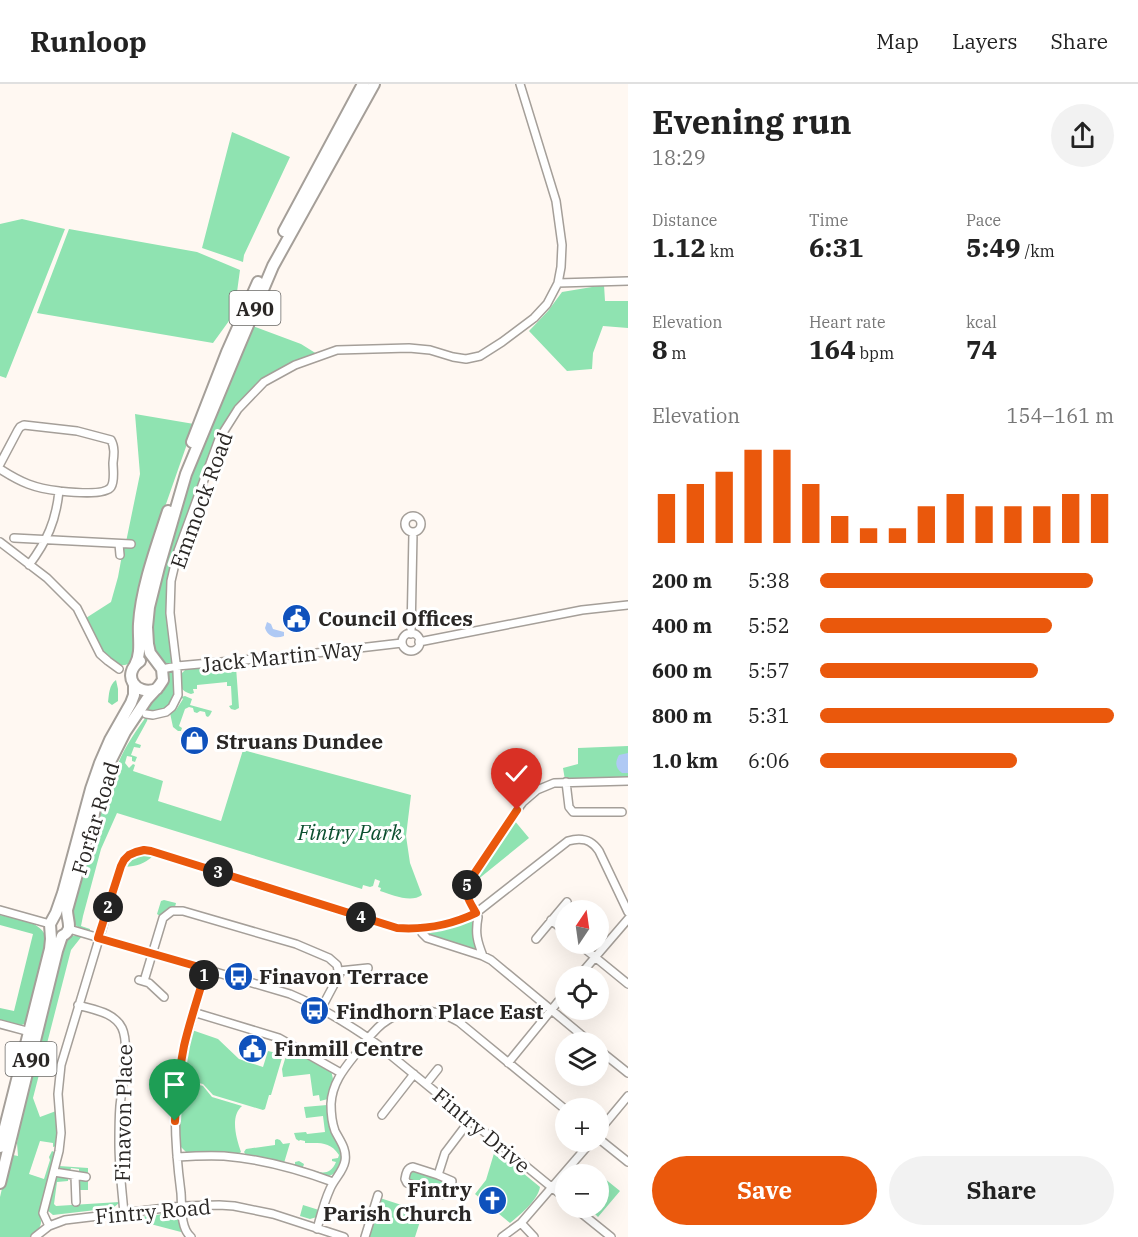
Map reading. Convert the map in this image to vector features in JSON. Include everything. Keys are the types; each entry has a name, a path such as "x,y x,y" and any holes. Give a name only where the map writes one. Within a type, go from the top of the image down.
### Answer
{"highway":[{"name":"A90","path":"133,682 131,673 138,660 138,626 148,574 198,426 227,352 266,266 363,84"},
{"name":"A90","path":"157,688 163,680 160,666 150,653 148,644 149,607 186,474 273,266 374,84"},
{"path":"134,665 143,659 148,659 160,666"},
{"path":"133,682 145,691 157,688"},
{"name":"Forfar Road","path":"0,1147 50,949 51,924 63,893 91,789 110,740 131,703 135,691 133,682"},
{"name":"Forfar Road","path":"0,1183 57,951 67,929 69,904 106,770 125,732 157,688"},
{"path":"60,916 65,918 67,929 54,935 51,924 60,916"}],"street":[{"name":"Emmock Road","path":"147,714 160,714 172,707 178,691 170,613 171,581 178,551 219,439 238,409 264,381 295,365 337,350 410,348 430,350 466,359 480,356 534,318 547,304 558,283 562,245 556,201 520,84"},
{"path":"558,283 628,281"},
{"path":"0,464 18,430 24,425 77,431 111,440 114,447 112,483 105,491 59,491 31,486 0,469"},
{"path":"29,565 46,539 57,510 59,491"},
{"path":"411,634 413,532"},
{"path":"14,537 131,544"},
{"path":"0,542 47,579 77,608 100,654 127,674 133,682"},
{"path":"118,544 120,555"},
{"name":"Jack Martin Way","path":"160,666 402,643 406,649 411,651 418,648 419,642 582,610 628,605"},
{"path":"402,643 404,637 411,634 416,635 419,642"},
{"path":"119,669 134,665"},
{"path":"483,956 477,939 478,917 466,896 466,889 517,810 537,790 554,783 628,781"},
{"path":"566,782 569,807 573,812 622,812"},
{"path":"611,812 611,822"},
{"path":"49,1226 43,1213 59,1150 61,1133 58,1079 61,1065 121,866 129,855 144,850 151,851 397,928 422,929 452,923 476,913 567,842 575,839 589,841 599,851 628,912"},
{"path":"0,910 51,924"},
{"path":"164,996 149,983 142,981 163,918 177,910 297,944 329,958 337,965 338,978 321,1009"},
{"path":"536,939 555,916"},
{"path":"587,966 628,919"},
{"path":"551,920 555,923"},
{"name":"Fintry Drive","path":"67,929 290,994 321,1009 369,1038 555,1191"},
{"path":"422,929 422,933 427,938 483,956 502,968 578,1032"},
{"path":"591,954 628,984"},
{"path":"339,971 368,968"},
{"path":"191,1237 184,1229 175,1121 177,1089 185,1044 206,969"},
{"name":"Finavon Place","path":"78,1005 108,1014 121,1026 125,1036 119,1147 124,1213"},
{"path":"508,1063 555,1005"},
{"path":"317,1228 333,1182 342,1170 346,1158 331,1112 332,1093 341,1073 369,1038 394,1016 409,1011 442,1013 459,1022 555,1101"},
{"path":"193,1012 279,1038 341,1073"},
{"path":"0,1024 30,1032"},
{"path":"609,1058 628,1073"},
{"name":"Fintry Drive","path":"426,1084 438,1069"},
{"name":"Fintry Drive","path":"382,1115 414,1074"},
{"path":"609,1119 628,1096"},
{"path":"438,1175 445,1152 470,1120"},
{"path":"609,1147 628,1162"},
{"path":"502,1237 521,1223 583,1152"},
{"path":"177,1157 242,1158 266,1162 333,1182"},
{"path":"413,1167 438,1175 452,1181 447,1195 408,1183 405,1179 407,1170 413,1167"},
{"path":"54,1172 86,1177"},
{"path":"75,1176 76,1202"},
{"path":"365,1237 378,1195"},
{"name":"Fintry Road","path":"35,1237 49,1226 65,1220 203,1205 234,1206 273,1214 344,1237"},
{"path":"587,1218 611,1237"},
{"path":"521,1223 534,1237"}],"green space":[{"path":"232,132 290,157 244,255 243,262 202,248"},
{"path":"22,219 65,229 6,378 0,376 0,224"},
{"path":"69,229 197,252 240,270 234,314 213,343 37,313"},
{"path":"604,285 605,301 628,301 628,328 603,326 593,353 592,369 567,371 529,331 562,292"},
{"path":"253,326 301,344 317,354 272,375 221,431 169,581 173,660 170,665 163,666 155,656 150,630 155,601 192,474 225,388"},
{"path":"135,414 194,424 145,564 135,616 133,661 125,665 110,660 98,643 86,618 111,602 118,577 121,549 126,542 140,474"},
{"path":"232,665 236,667 239,708 235,710 229,706 232,705 231,686 227,686 227,682 197,685 197,689 193,689 194,693 191,694 181,687 180,675 186,669"},
{"name":"Fintry Park","path":"171,672 175,674 173,698 161,710 148,711 131,734 116,762 110,790 102,806 112,790 114,791 115,773 123,752 148,717 135,743 141,745 140,748 134,747 131,755 137,757 135,762 132,761 132,757 127,756 125,763 129,768 135,765 133,771 163,781 158,801 221,821 243,750 411,795 406,836 410,863 422,895 407,898 385,893 378,887 380,881 375,879 373,886 363,885 362,889 117,813 101,849 83,916 81,926 90,929 90,932 75,925 72,918 72,902 114,760 167,674"},
{"path":"116,680 118,701 112,705 108,702 109,693"},
{"path":"181,697 192,699 190,705 212,711 208,717 205,712 197,713 189,707 185,709 179,726 182,728 178,731 173,727 170,713 173,709 176,710 183,699"},
{"path":"628,746 628,777 565,780 563,768 578,764 578,748"},
{"path":"514,820 529,838 471,885"},
{"path":"147,854 153,856 140,864 125,867 134,858"},
{"path":"161,901 176,903 175,907 167,909 160,916 157,914"},
{"path":"0,915 34,924 40,928 47,940 27,1022 21,1025 0,1021 0,1008 14,1011 33,934 0,925"},
{"path":"475,919 476,950 428,936 429,930"},
{"path":"72,936 82,936 71,950 33,1098 40,1117 56,1111 58,1129 56,1146 53,1147 53,1143 40,1141 29,1174 44,1179 49,1157 52,1151 54,1152 56,1155 39,1213 41,1224 31,1237 0,1237 0,1197 7,1167 13,1155 18,1156 17,1143 23,1104 26,1104 25,1099 61,949 66,939"},
{"path":"192,1030 218,1039 239,1059 263,1067 268,1051 281,1054 284,1044 285,1048 265,1109 213,1095 203,1084 182,1079"},
{"path":"290,1047 331,1070 333,1079 328,1099 320,1101 319,1095 313,1096 310,1074 283,1077 282,1069"},
{"path":"182,1080 203,1086 212,1097 242,1106 238,1110 235,1121 241,1152 238,1154 187,1153 180,1146 179,1119"},
{"path":"327,1105 329,1125 342,1156 340,1167 329,1176 295,1166 295,1162 299,1161 304,1164 303,1167 313,1170 330,1171 336,1162 332,1159 338,1158 339,1155 336,1150 324,1144 299,1141 294,1133 325,1132 323,1116 306,1118 304,1107"},
{"path":"277,1139 283,1144 290,1143 284,1163 246,1155 244,1152 246,1149 275,1145"},
{"path":"495,1150 540,1187 532,1202 510,1223 475,1194 486,1180"},
{"path":"59,1166 88,1168 88,1190 78,1190 78,1180 85,1179 86,1173 79,1173 79,1169 71,1168 70,1171 59,1168"},
{"path":"413,1169 447,1181 449,1183 446,1192 408,1181"},
{"path":"59,1176 68,1181 57,1182 54,1204 56,1206 119,1203 113,1208 53,1215 46,1209 56,1177"},
{"path":"609,1182 620,1191 609,1204"},
{"path":"380,1198 423,1212 415,1237 369,1237"},
{"path":"303,1205 319,1210 317,1217 310,1219 300,1216"},
{"path":"172,1213 179,1217 181,1232 139,1221 140,1217"}],"water":[{"path":"267,622 273,629 284,632 284,636 270,635 265,628"},
{"path":"628,753 628,773 622,773 616,765 617,760 619,755"}],"place":[{"name":"Council Offices","path":"297,618"},
{"name":"Struans Dundee","path":"195,741"},
{"name":"Finavon Terrace","path":"238,976"},
{"name":"Findhorn Place East","path":"315,1011"},
{"name":"Finmill Centre","path":"253,1048"},
{"name":"Fintry Parish Church","path":"493,1201"}],"route":[{"path":"175,1121 181,1060 206,969 98,938 121,866 129,855 144,850 151,851 397,928 422,929 452,923 476,913 466,896 468,883 517,810"}]}
